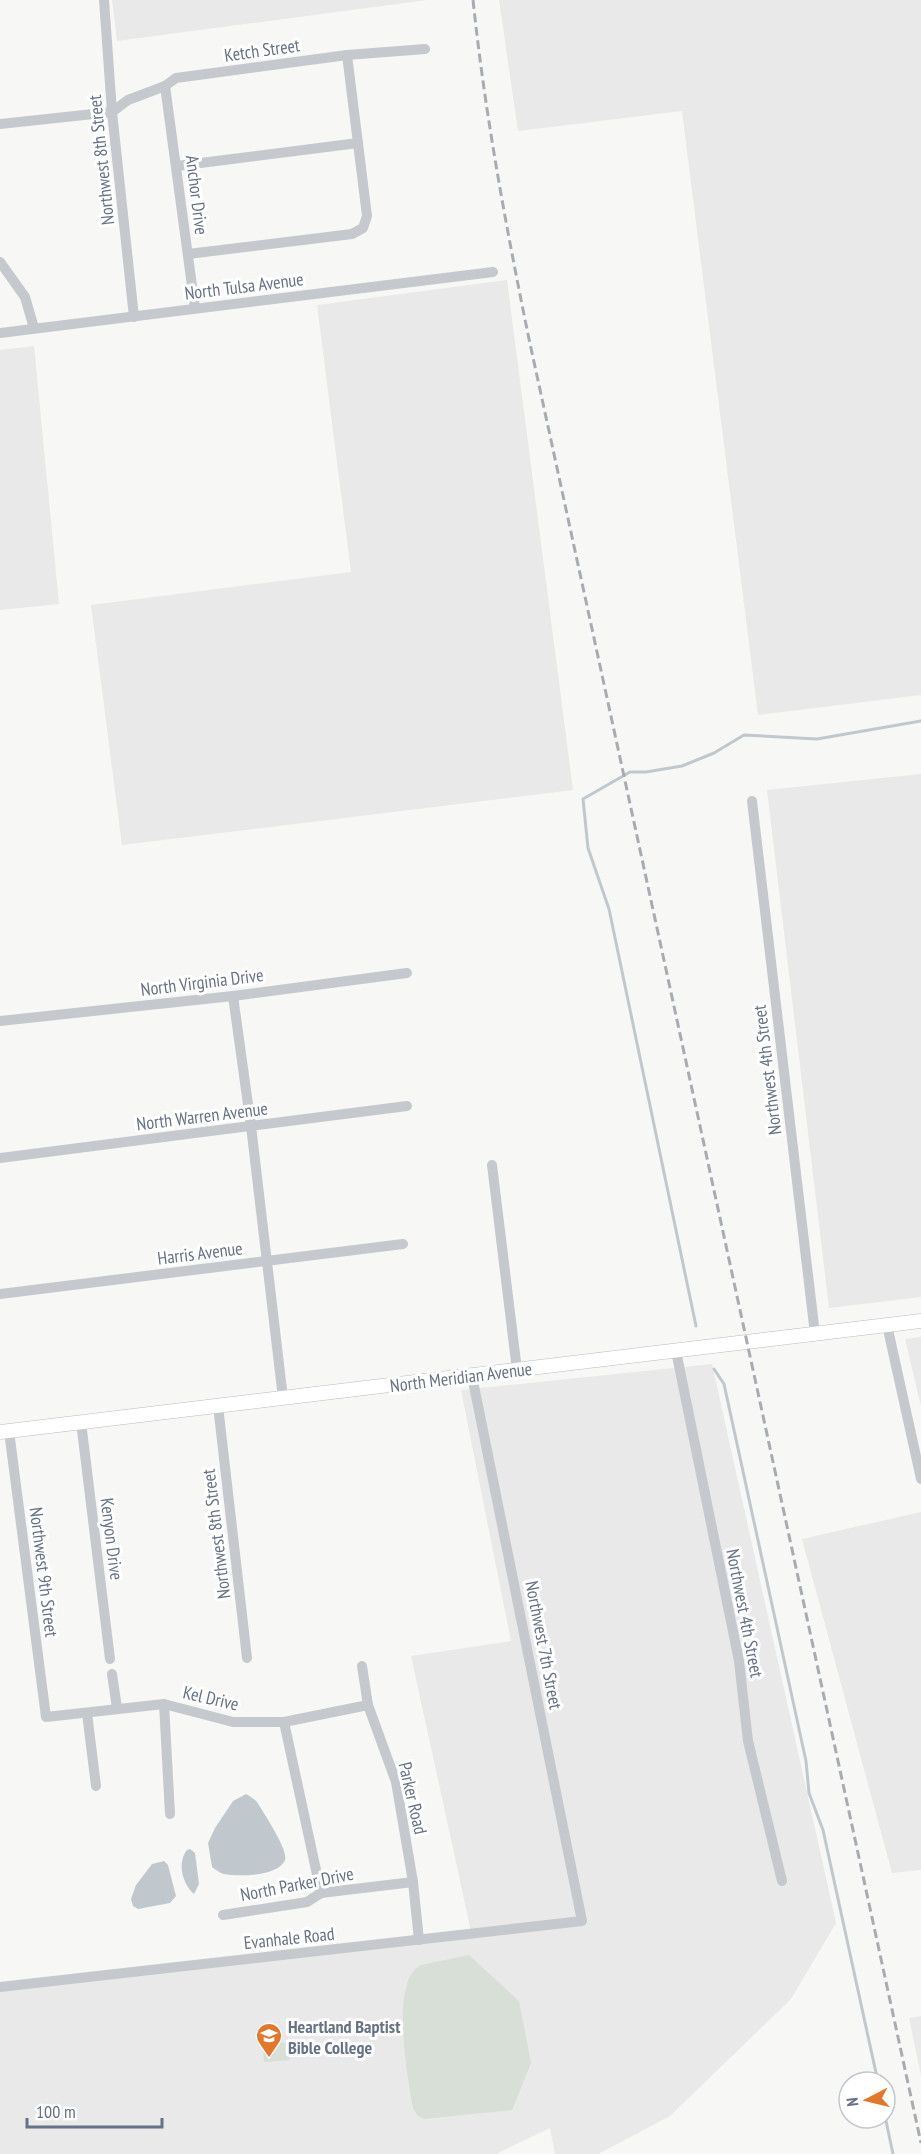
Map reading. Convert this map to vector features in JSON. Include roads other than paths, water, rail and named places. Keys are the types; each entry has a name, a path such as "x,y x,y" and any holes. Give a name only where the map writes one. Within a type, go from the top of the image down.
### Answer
{"main road":[{"name":"North Meridian Avenue","path":"5,1432 921,1321"}],"street":[{"name":"Northwest 8th Street","path":"104,0 112,112 134,316"},
{"name":"Ketch Street","path":"112,112 128,100 165,86 176,78 347,55 425,49"},
{"path":"188,254 352,234 363,228 367,216 347,55"},
{"name":"Anchor Drive","path":"165,86 195,308"},
{"path":"0,124 112,112"},
{"path":"177,166 358,143"},
{"path":"0,262 25,297 34,328"},
{"name":"North Tulsa Avenue","path":"0,333 493,272"},
{"name":"Northwest 4th Street","path":"752,801 815,1334"},
{"name":"North Virginia Drive","path":"0,1022 233,996 407,973"},
{"path":"233,996 268,1261 283,1398"},
{"name":"North Warren Avenue","path":"0,1158 408,1106"},
{"path":"492,1164 517,1370"},
{"name":"Harris Avenue","path":"0,1294 403,1244"},
{"path":"887,1325 921,1479"},
{"name":"Northwest 4th Street","path":"675,1351 739,1660 748,1741 782,1881"},
{"name":"Northwest 7th Street","path":"472,1376 582,1921"},
{"name":"Northwest 8th Street","path":"218,1406 247,1658"},
{"name":"Kenyon Drive","path":"81,1422 110,1659"},
{"name":"Northwest 9th Street","path":"5,1432 46,1717"},
{"name":"Parker Road","path":"362,1666 368,1705 396,1782 413,1882 419,1940"},
{"path":"112,1674 117,1708"},
{"path":"164,1704 170,1814"},
{"name":"Kel Drive","path":"46,1717 164,1704 233,1722 284,1722 368,1705"},
{"path":"87,1713 96,1786"},
{"path":"284,1722 321,1893"},
{"name":"North Parker Drive","path":"223,1915 307,1902 321,1893 413,1882"},
{"name":"Evanhale Road","path":"0,1987 582,1921"}],"waterway":[{"path":"696,1326 609,909 588,848 583,799 630,772 646,772 682,766 714,753 744,735 817,739 921,721"},
{"path":"714,1369 724,1384 806,1761 809,1793 823,1830 875,2070"},
{"path":"888,2130 893,2154"}],"railway":[{"path":"473,0 497,170 529,339 921,2143"}],"place":[{"name":"Heartland Baptist Bible College","path":"269,2059"}]}
